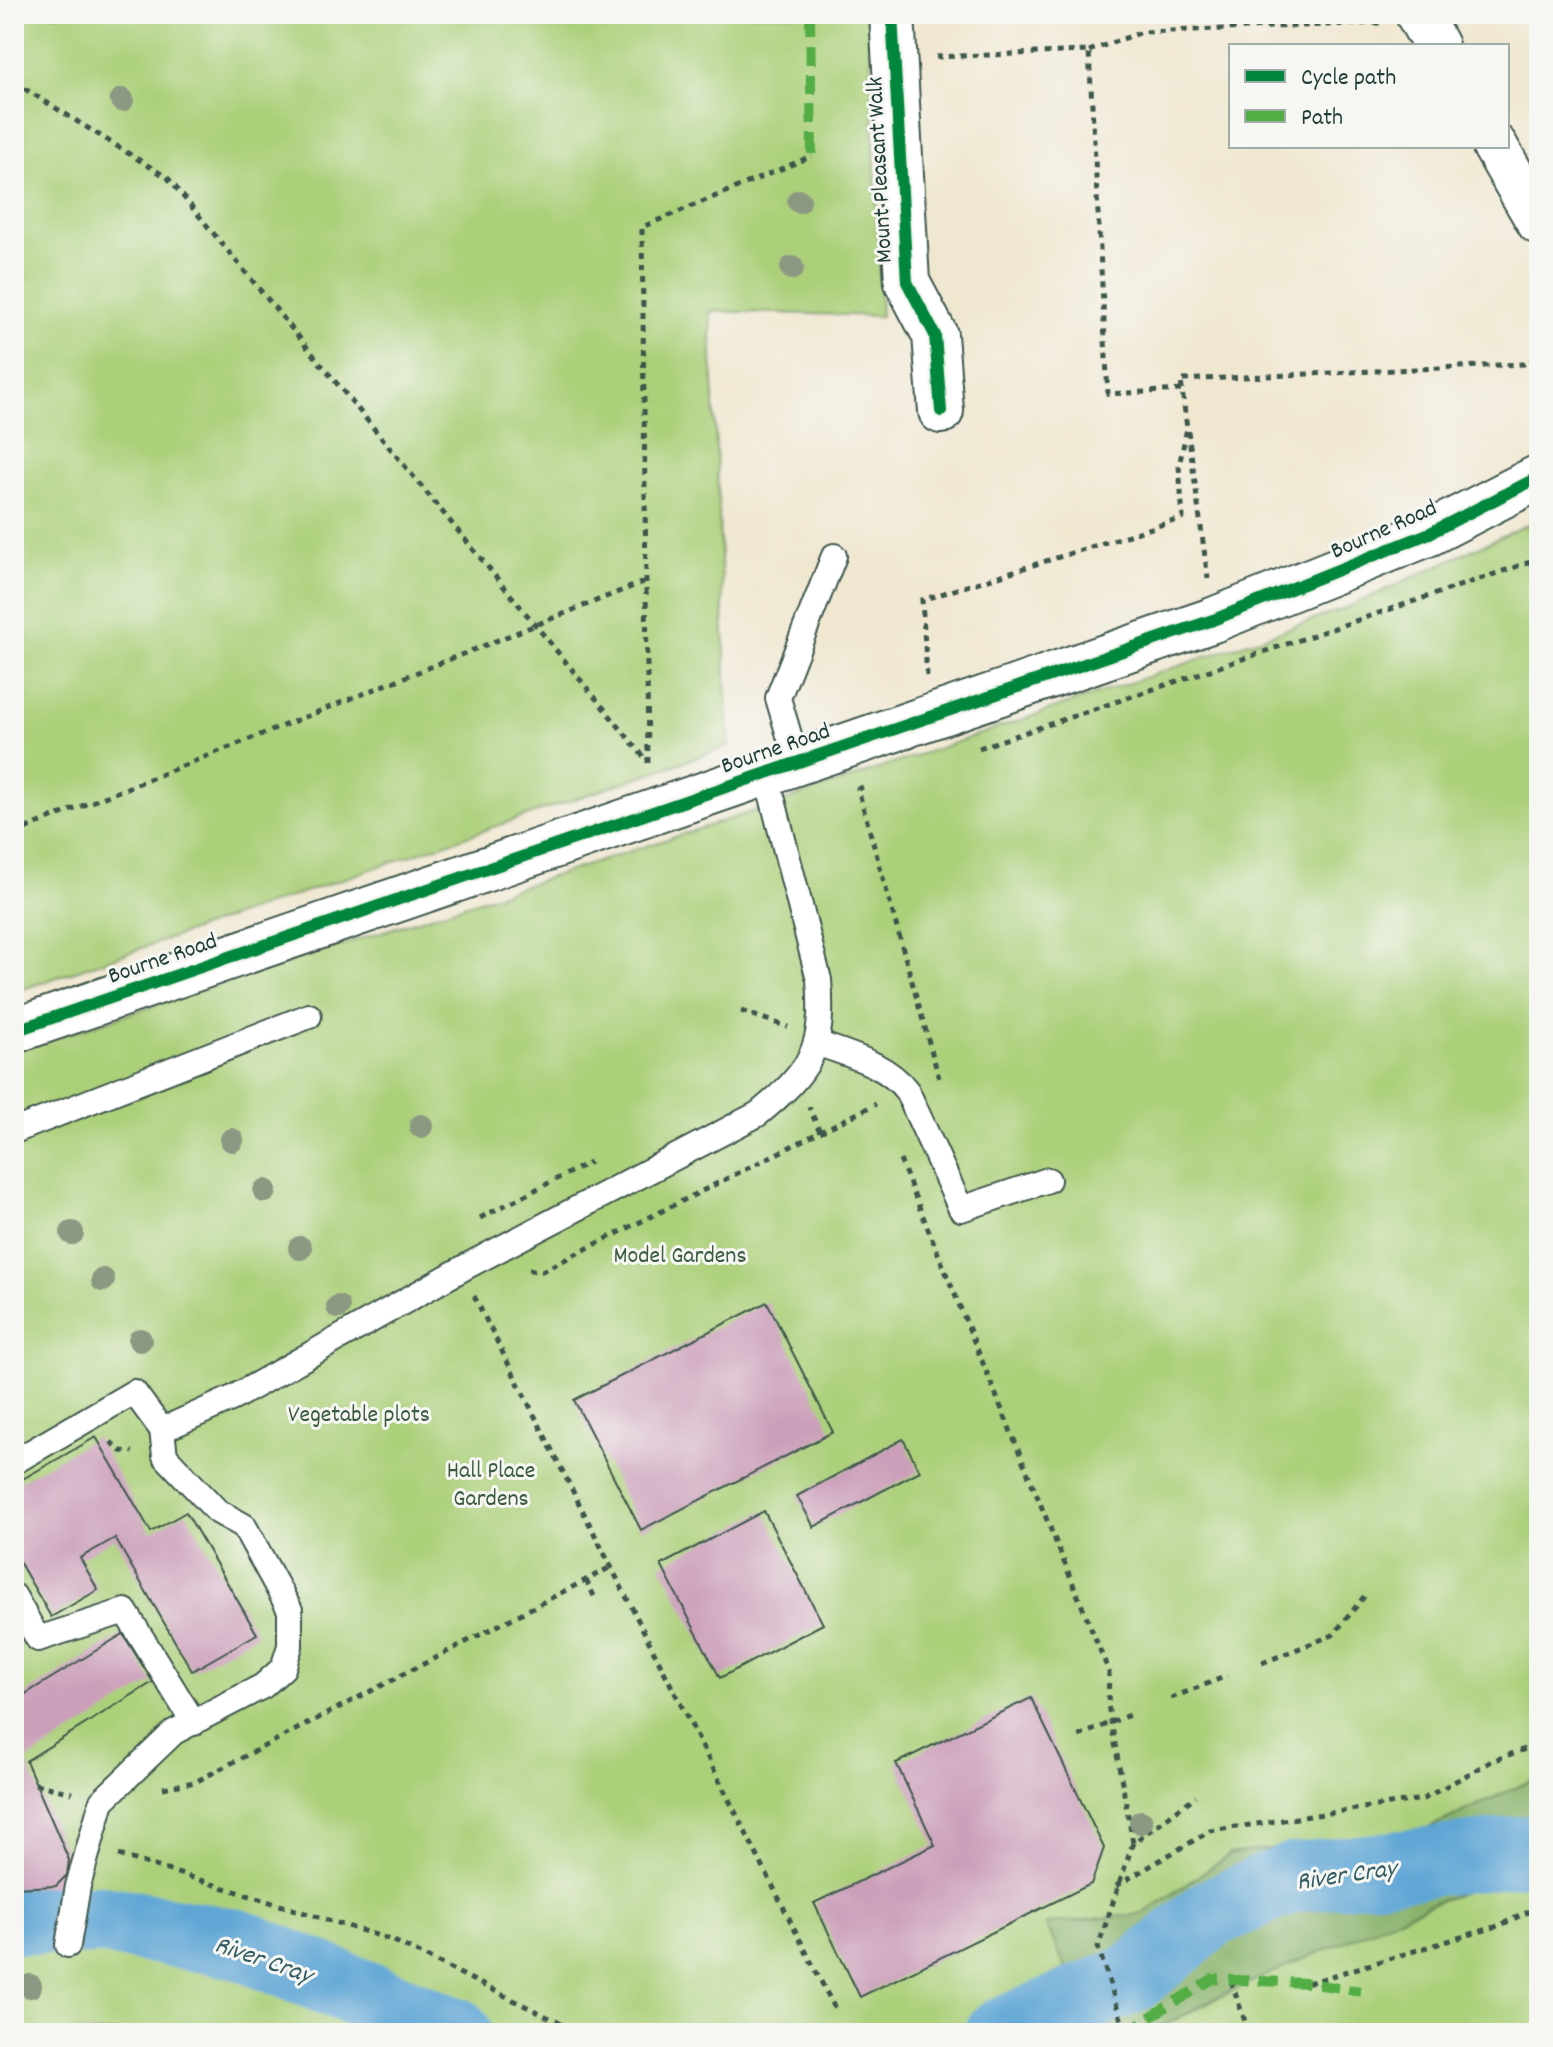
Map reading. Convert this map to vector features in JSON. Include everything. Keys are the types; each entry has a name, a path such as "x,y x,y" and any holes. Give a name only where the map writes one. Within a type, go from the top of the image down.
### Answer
{"main road":[{"name":"Mount Pleasant Walk","path":"892,14 907,282 935,335 941,411"},
{"path":"1496,148 1539,222"},
{"name":"Bourne Road","path":"14,1031 1213,620 1430,533 1539,477"}],"lane":[{"path":"162,1430 233,1398 467,1266 758,1114 796,1083 817,1043 822,1013 782,768 778,698 834,556"},
{"path":"14,1131 309,1016"},
{"path":"817,1043 865,1061 897,1078 907,1091 961,1209 1048,1180"},
{"path":"14,1462 134,1392 162,1430 165,1456 217,1511 244,1526 290,1610 290,1646 283,1668 263,1686 174,1732 102,1801 78,1886 68,1945"},
{"path":"14,1596 38,1639 125,1611 194,1723"}],"path":[{"path":"1089,51 1108,394 1182,390"},
{"path":"14,82 168,178 648,762"},
{"path":"661,810 648,762 642,227 812,156"},
{"path":"1213,620 1181,380 1524,364 1539,357"},
{"path":"930,717 922,600 1183,518 1179,466 1187,428"},
{"path":"964,753 1539,559"},
{"path":"14,833 646,581"},
{"path":"873,784 858,789 943,1091"},
{"path":"741,1011 794,1030"},
{"path":"877,1104 883,1118"},
{"path":"895,1148 1109,1672 1110,1722 1133,1843"},
{"path":"480,1218 592,1160"},
{"path":"473,1291 528,1407 613,1566 835,2009"},
{"path":"580,2033 392,1940 115,1854 105,1840 102,1801 195,1782 613,1566"},
{"path":"586,1580 595,1598"},
{"path":"1262,1663 1333,1635 1367,1593"},
{"path":"1171,1698 1227,1676"},
{"path":"1079,1736 1129,1715"},
{"path":"1116,1886 1210,1831 1423,1799 1492,1761 1539,1744"},
{"path":"1125,2031 1098,1947 1116,1886 1133,1843 1196,1796"},
{"path":"1308,1983 1498,1926 1539,1907"},
{"path":"1231,1981 1249,2033"}],"green space":[{"path":"14,14 869,14 881,316 710,311 729,746 14,992"},
{"path":"1539,519 1539,1777 1428,1828 1230,1854 1143,1914 1047,1924 1095,2033 14,2033 14,1051 773,805 1342,610"},
{"path":"1539,1777 1539,1863 1429,1905 1297,1962 1211,2000 1150,2033 1095,2033 1046,1924 1143,1914 1230,1854 1428,1828"},
{"path":"1539,1863 1539,2033 1150,2033 1293,1963"}],"building":[{"path":"767,1302 833,1432 641,1530 574,1400"},
{"path":"96,1437 151,1532 186,1512 257,1634 192,1671 115,1538 80,1558 98,1590 51,1617 14,1553 14,1484"},
{"path":"903,1439 920,1471 814,1527 797,1496"},
{"path":"764,1511 823,1624 720,1678 661,1565"},
{"path":"123,1634 153,1682 26,1761 69,1860 67,1875 56,1886 14,1888 14,1693 18,1691 22,1696"},
{"path":"1031,1698 1104,1848 1091,1884 860,1997 814,1903 935,1845 896,1763"}],"waterway":[{"name":"River Cray","path":"1000,2033 1131,1979 1212,1913 1291,1878 1539,1849"},
{"name":"River Cray","path":"14,1919 103,1920 239,1944 457,2033"}],"marked path":[{"path":"810,14 812,156"},
{"path":"1124,2033 1212,1979 1308,1983 1361,1991"}],"cycle path":[{"path":"892,14 907,282 935,335 941,411"},
{"path":"14,1031 1213,620 1430,533 1539,477"}],"park label":[{"name":"Model Gardens","path":"680,1254"},
{"name":"Vegetable plots","path":"359,1413"},
{"name":"Hall Place Gardens","path":"491,1483"}]}
